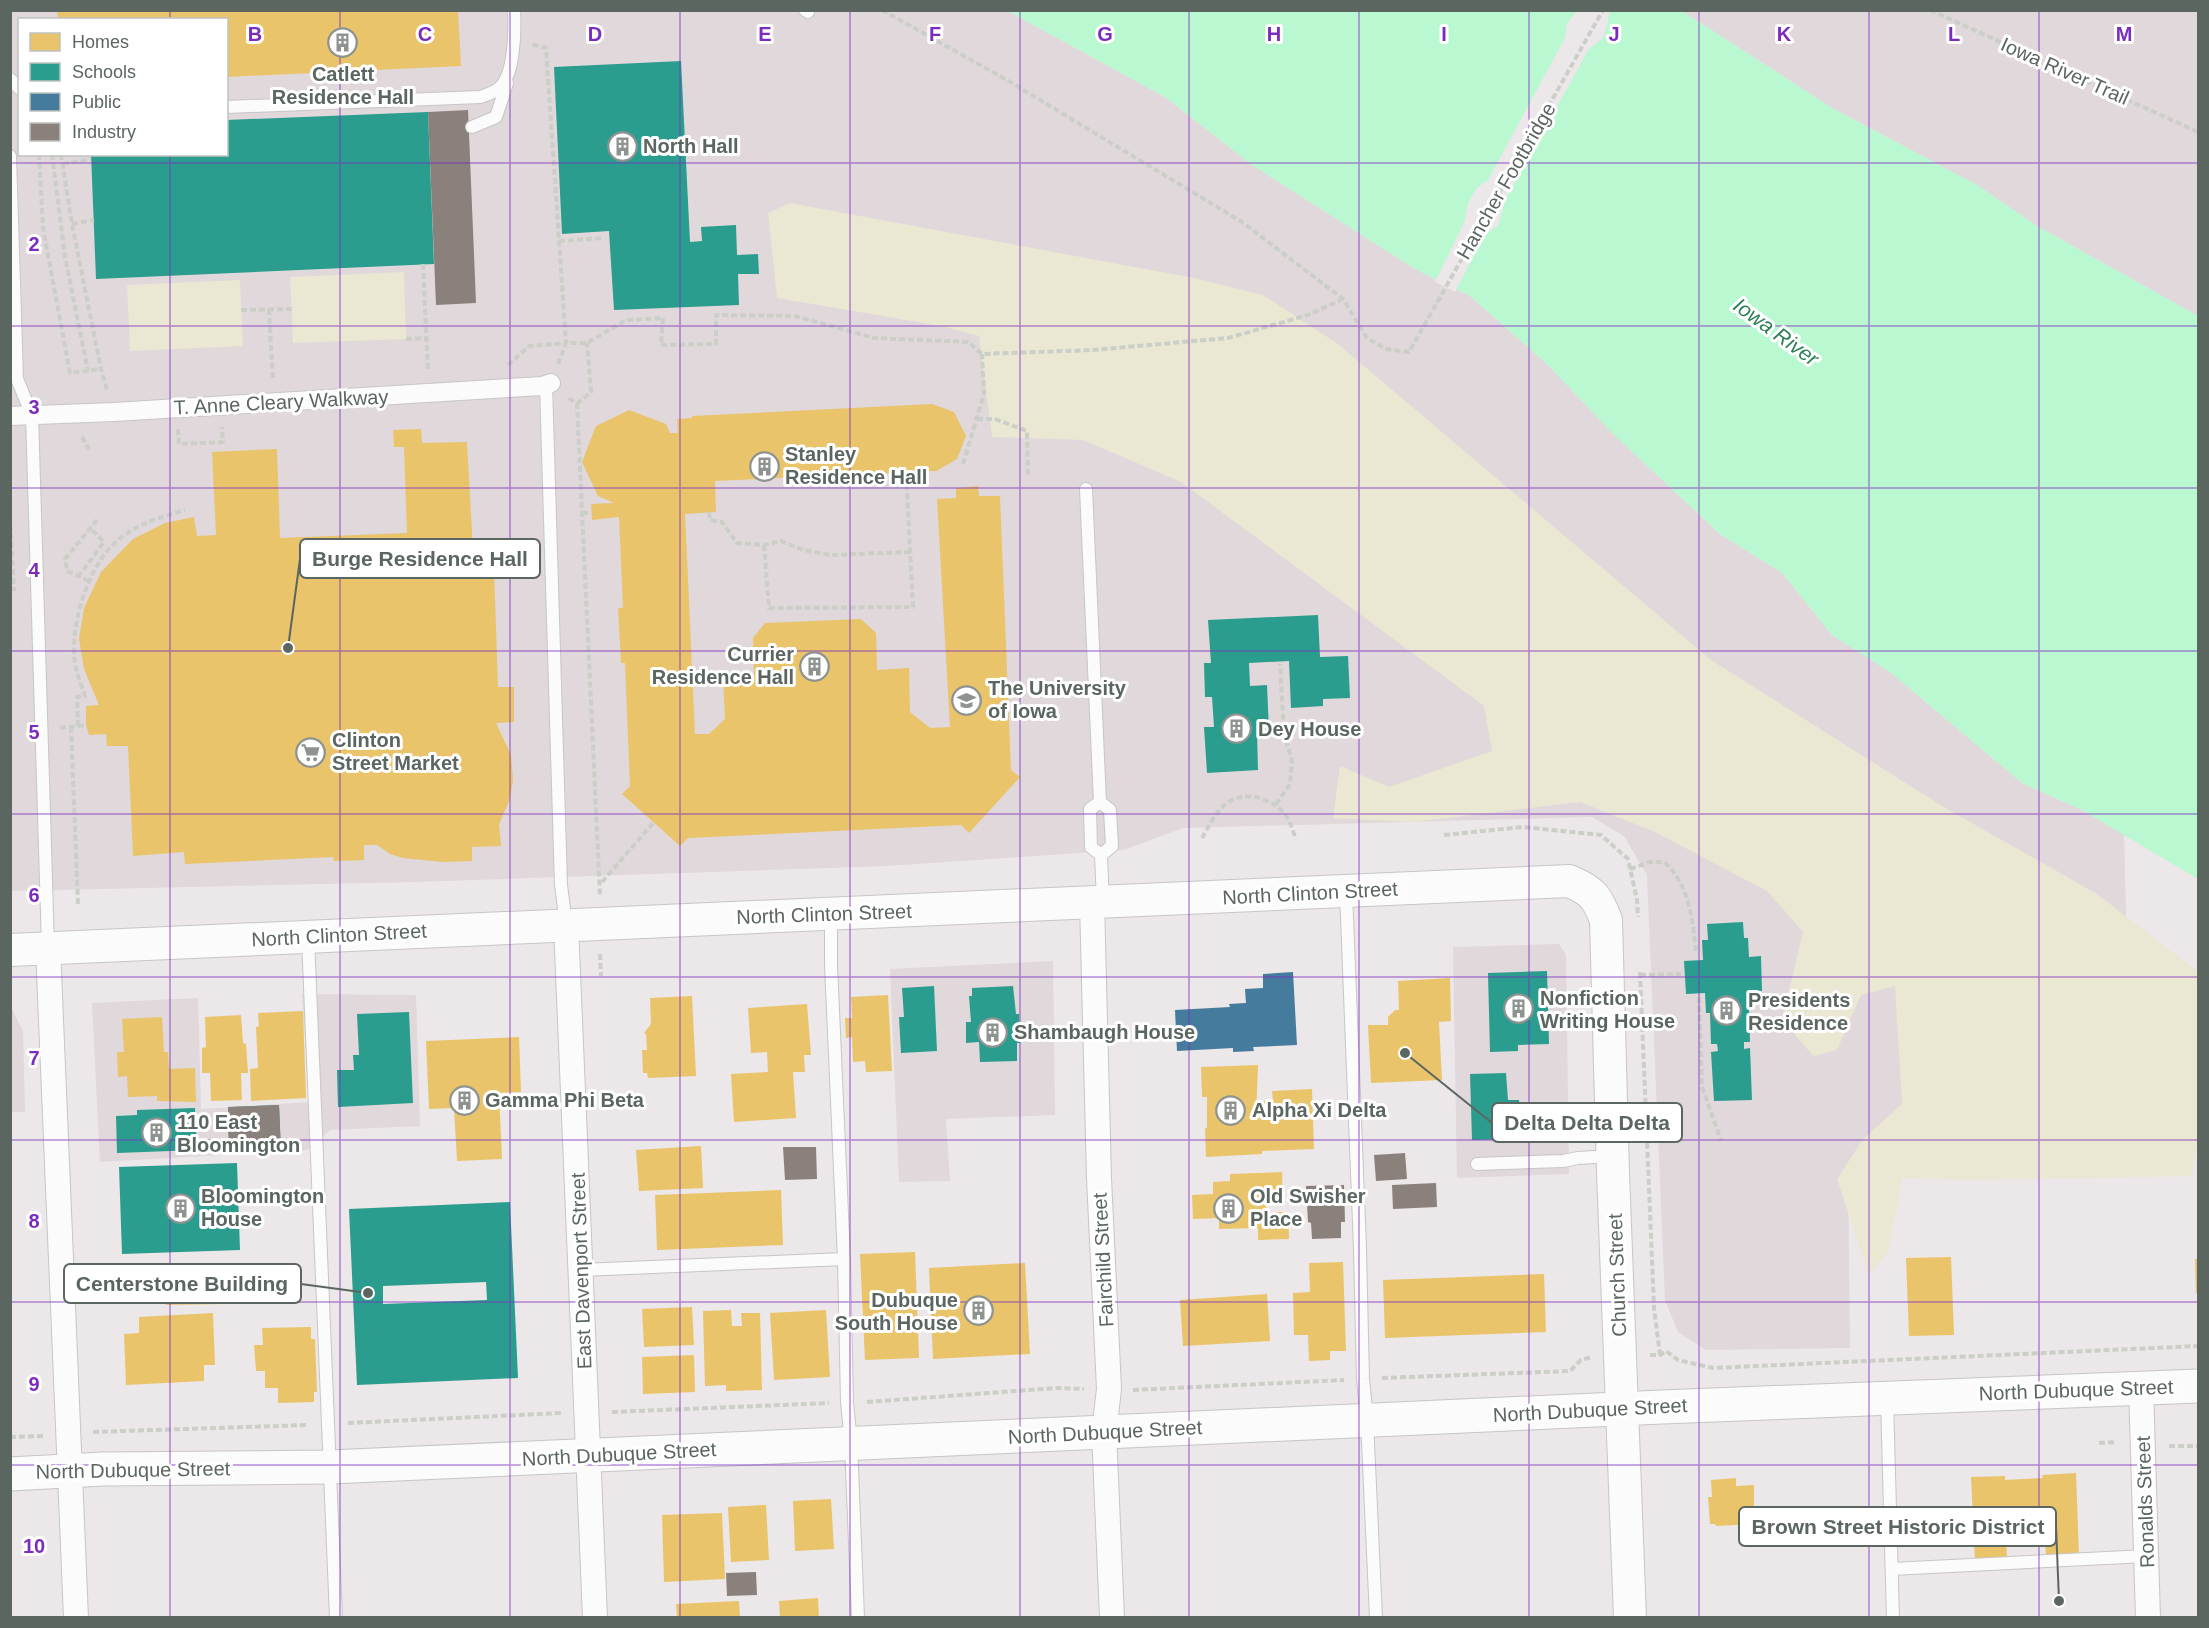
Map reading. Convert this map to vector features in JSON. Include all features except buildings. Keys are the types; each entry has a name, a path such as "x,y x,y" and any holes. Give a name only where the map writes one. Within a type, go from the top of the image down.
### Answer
{"main road":[{"name":"North Dubuque Street","path":"10,1474 330,1467 1367,1420 2199,1386"}],"street":[{"name":"T. Anne Cleary Walkway","path":"10,416 481,390 548,384"},
{"name":"North Clinton Street","path":"10,950 1569,881 1586,888 1599,900 1606,920 1606,932"},
{"name":"Fairchild Street","path":"1098,902 1099,1178 1109,1389 1104,1432 1112,1617"},
{"name":"East Davenport Street","path":"566,925 595,1617"},
{"name":"Church Street","path":"1606,932 1619,1356 1630,1617"},
{"path":"48,948 76,1617"},
{"name":"Ronalds Street","path":"2141,1387 2148,1617"}],"lane":[{"path":"472,126 496,117 510,70 515,23 514,10"},
{"path":"228,107 480,97 499,89 510,70"},
{"path":"10,156 18,379 32,415 48,948"},
{"path":"548,384 561,885 566,925"},
{"path":"1086,489 1100,802 1110,810 1112,846 1101,855 1098,902"},
{"path":"1100,802 1090,809 1090,839 1091,847 1101,855"},
{"path":"1346,891 1363,1379 1376,1617"},
{"path":"831,914 847,1402 851,1443 858,1617"},
{"path":"308,937 336,1617"},
{"path":"1477,1164 1563,1161 1612,1156"},
{"path":"581,1270 844,1259"},
{"path":"1887,1398 1893,1617"},
{"path":"1892,1569 2146,1556"}],"path":[{"path":"481,390 529,346 587,343 626,320 663,318 661,345 716,344 716,315 795,316 874,338 968,342 982,354 1093,350 1228,338 1308,315 1343,299 1242,222 1016,86 882,10"},
{"name":"Hancher Footbridge","path":"1343,299 1367,338 1386,349 1409,352 1603,10"},
{"name":"Iowa River Trail","path":"1930,10 2199,132"},
{"path":"547,58 566,343 548,384 577,404"},
{"path":"39,156 43,228 70,373 101,369 72,224 61,156"},
{"path":"52,156 65,257 88,371"},
{"path":"63,164 92,159"},
{"path":"72,224 94,220"},
{"path":"559,241 603,238"},
{"path":"423,264 429,393"},
{"path":"269,309 274,402"},
{"path":"241,310 292,309"},
{"path":"406,339 427,338"},
{"path":"577,404 591,392 587,343"},
{"path":"963,464 984,394 982,354"},
{"path":"577,404 601,882 599,924 601,976"},
{"path":"183,443 223,442 221,405"},
{"path":"976,419 995,419 1028,431 1028,477"},
{"path":"83,439 89,449"},
{"path":"764,545 769,608 913,607 906,472"},
{"path":"78,726 77,697 85,696 77,672 74,652 77,612 94,570 117,540 146,522 185,510"},
{"path":"709,512 710,520 722,522 737,543 764,545 781,541 803,550 831,555 910,552"},
{"path":"582,513 591,513"},
{"path":"89,582 67,571 65,559 97,520"},
{"path":"78,577 104,542 90,528"},
{"path":"1276,804 1290,784 1292,761 1284,733 1280,664"},
{"path":"71,727 78,905"},
{"path":"1203,838 1218,812 1230,801 1246,797 1260,798 1276,804 1288,819 1296,839"},
{"path":"601,882 654,822"},
{"path":"1630,869 1650,862 1664,862 1675,871 1693,922 1696,952"},
{"path":"1640,975 1681,974"},
{"path":"1699,997 1702,1087 1721,1140"},
{"path":"1660,1355 1666,1351 1678,1360 1713,1368 2199,1346"},
{"path":"10,1437 890,1401 1056,1388 1136,1390 1570,1371 1581,1360 1594,1356 1619,1356"},
{"path":"2098,1443 2117,1442"},
{"path":"2164,1447 2198,1446"}],"shaded area":[{"name":"The University of Iowa","path":"10,11 1008,11 1165,97 1252,165 1415,269 1470,296 1549,366 1613,434 1720,534 1782,573 1832,635 1890,672 2022,783 2082,810 2124,834 2132,1156 1848,1166 1850,1348 1706,1350 1678,1332 1665,1300 1647,875 1624,836 1592,817 1183,828 1124,850 886,866 415,882 11,891"},
{"path":"1682,11 2198,11 2198,316 2037,226 1977,185 1832,108"},
{"path":"790,203 1194,278 1263,295 1338,344 1711,660 1942,806 2097,894 2198,972 2198,1139 2191,1176 1964,1180 1902,1178 1888,1252 1869,1275 1837,1179 1863,1139 1902,1104 1895,986 1861,995 1837,1050 1813,1056 1782,1019 1803,932 1767,891 1655,832 1580,802 1413,822 1333,818 1340,766 1389,787 1492,751 1484,706 1181,482 1083,440 992,437 979,336 941,326 777,298 768,213"},
{"path":"404,272 406,339 293,343 290,277"},
{"path":"240,280 243,346 130,351 127,285"},
{"path":"1559,944 1566,955 1569,1174 1457,1178 1453,947"},
{"path":"1053,961 1055,1115 946,1119 950,1181 899,1182 890,969"},
{"path":"302,994 416,995 420,1126 330,1130 307,1150 100,1162 92,1003 198,998 201,1109 309,1102"},
{"path":"11,1007 23,1031 25,1112 11,1112"}],"water":[{"name":"Iowa River","path":"1008,11 1682,11 1832,108 1977,185 2037,226 2198,316 2198,879 2082,810 2022,783 1890,672 1832,635 1782,573 1720,534 1613,434 1549,366 1470,296 1415,269 1252,165 1165,97"}],"pier":[{"path":"1577,11 1611,11 1603,38 1589,49 1506,198 1498,226 1485,234 1455,292 1435,282 1464,223 1468,203 1477,188 1488,180 1565,38 1567,23"}],"place":[{"name":"Catlett Residence Hall","path":"343,43"},
{"name":"North Hall","path":"622,146"},
{"name":"Stanley Residence Hall","path":"764,466"},
{"name":"Burge Residence Hall","path":"288,648"},
{"name":"Currier Residence Hall","path":"815,666"},
{"name":"The University of Iowa","path":"967,700"},
{"name":"Dey House","path":"1237,729"},
{"name":"Clinton Street Market","path":"311,752"},
{"name":"Nonfiction Writing House","path":"1519,1009"},
{"name":"Presidents Residence","path":"1727,1011"},
{"name":"Shambaugh House","path":"993,1032"},
{"name":"Delta Delta Delta","path":"1405,1053"},
{"name":"Gamma Phi Beta","path":"464,1100"},
{"name":"Alpha Xi Delta","path":"1231,1110"},
{"name":"110 East Bloomington","path":"156,1133"},
{"name":"Bloomington House","path":"180,1208"},
{"name":"Old Swisher Place","path":"1229,1208"},
{"name":"Centerstone Building","path":"368,1293"},
{"name":"Dubuque South House","path":"979,1311"},
{"name":"Brown Street Historic District","path":"2059,1601"}]}
